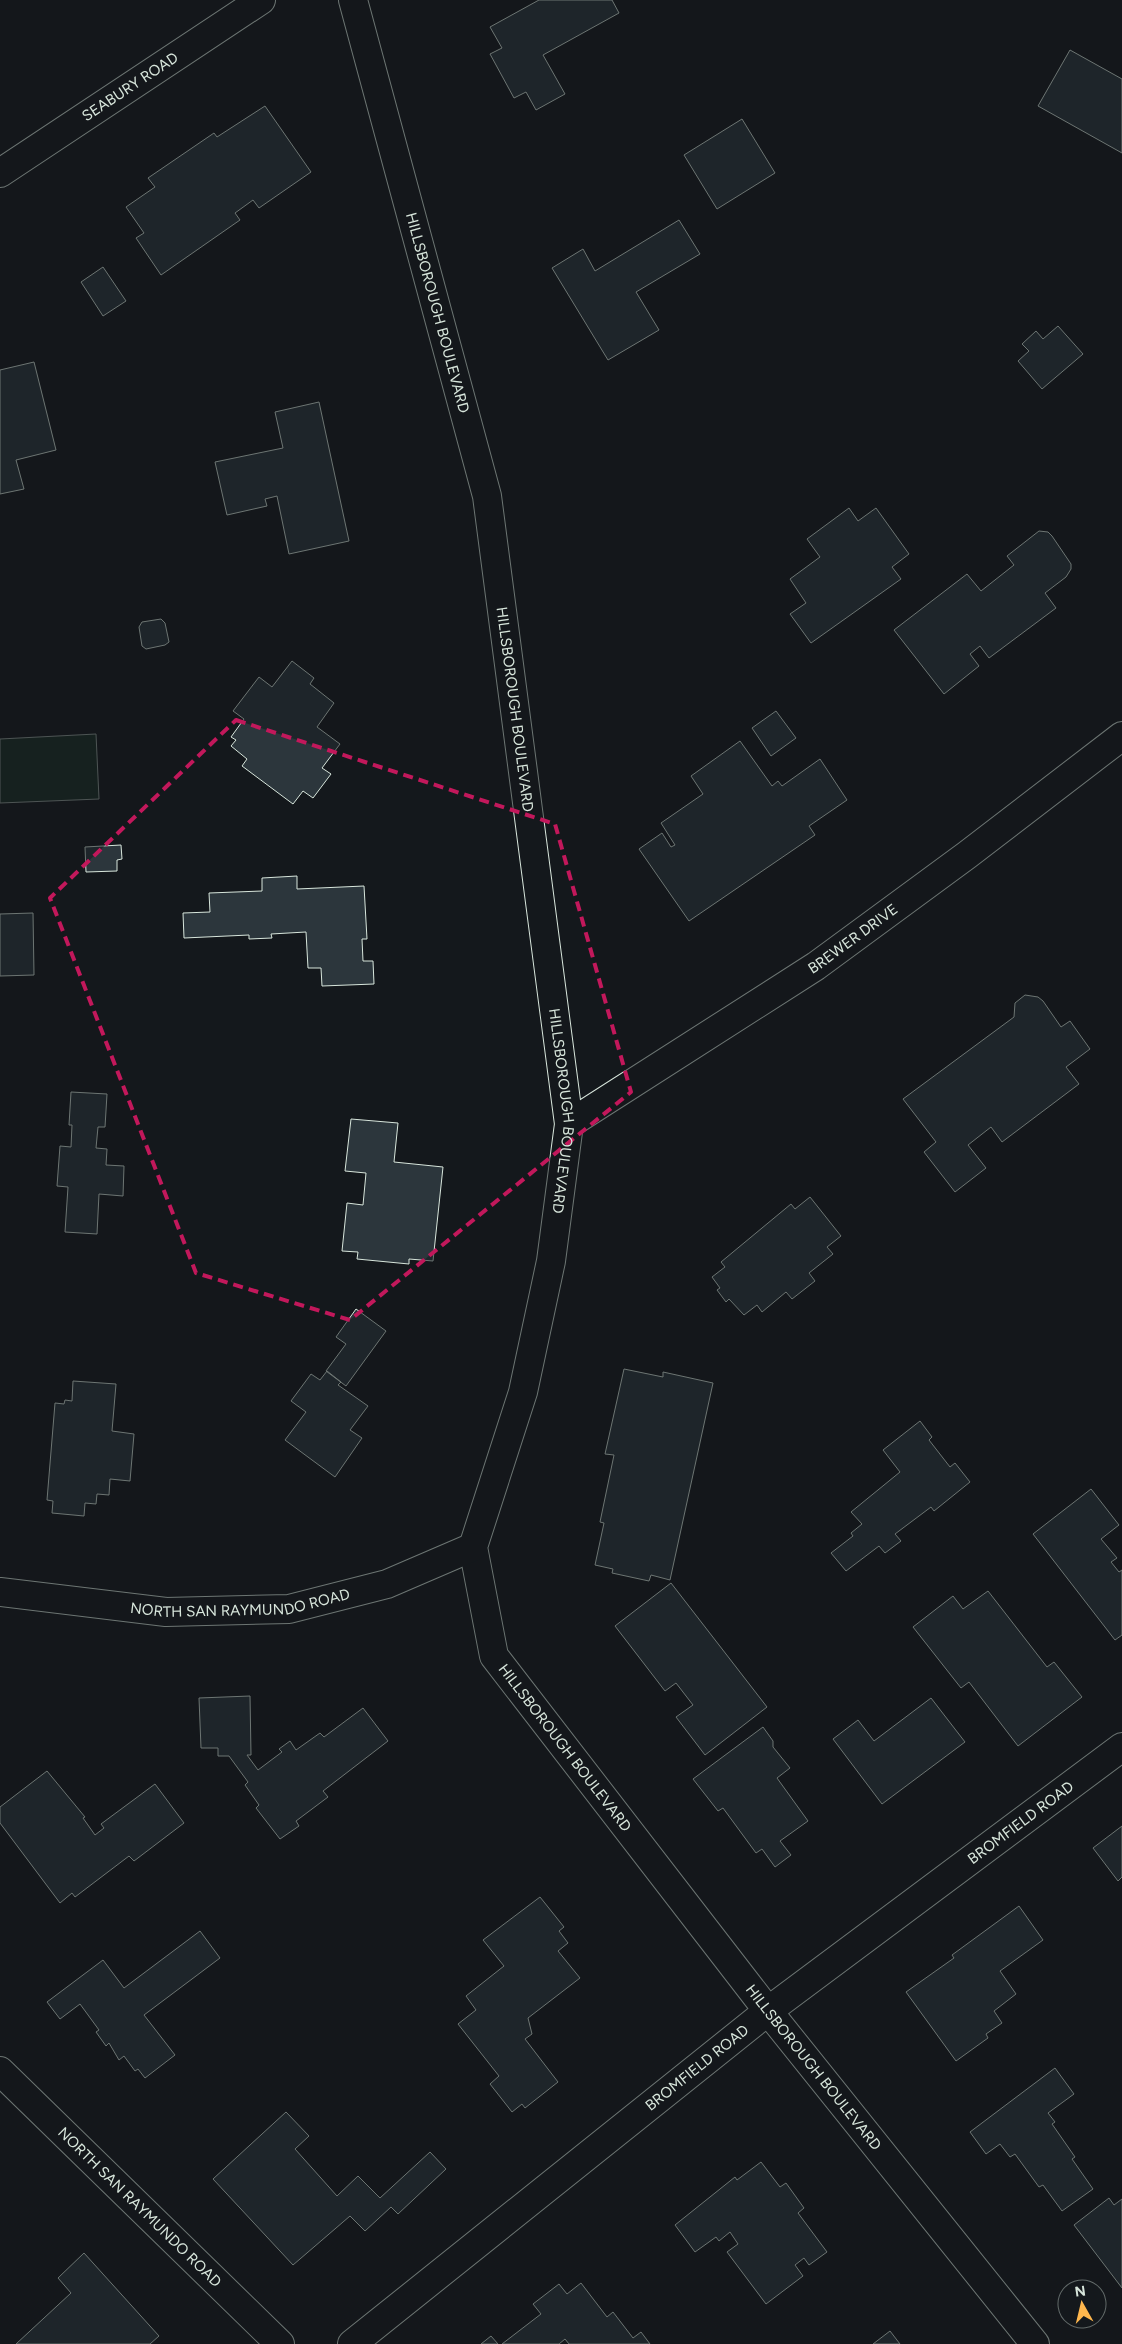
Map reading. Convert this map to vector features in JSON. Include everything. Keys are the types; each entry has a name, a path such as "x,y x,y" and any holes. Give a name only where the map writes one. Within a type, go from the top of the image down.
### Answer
{"street":[{"name":"SEABURY ROAD","path":"0,173 261,0"},
{"name":"HILLSBOROUGH BOULEVARD","path":"353,0 487,496 569,1124 551,1261 523,1392 473,1546 494,1656 768,2012 1034,2344"},
{"name":"BREWER DRIVE","path":"569,1124 816,966 1122,736"},
{"name":"NORTH SAN RAYMUNDO ROAD","path":"0,1592 166,1612 289,1609 386,1584 473,1546"},
{"name":"BROMFIELD ROAD","path":"352,2344 768,2012 1122,1747"},
{"name":"NORTH SAN RAYMUNDO ROAD","path":"0,2071 280,2344"}],"highlighted area":[{"path":"236,720 555,824 631,1092 350,1320 196,1273 50,898"}],"green space":[{"path":"96,734 99,799 0,803 0,739"}],"building":[{"path":"539,0 612,0 619,13 543,55 565,94 536,110 526,92 514,98 490,54 502,48 490,27"},
{"path":"1070,50 1122,79 1122,153 1038,106"},
{"path":"265,106 311,172 259,208 253,200 235,213 240,220 161,275 136,238 144,233 126,207 155,187 148,178 214,133 217,137"},
{"path":"742,119 775,173 717,209 684,155"},
{"path":"679,220 700,254 636,292 659,330 608,360 552,268 583,249 595,271"},
{"path":"103,267 126,301 103,316 81,282"},
{"path":"1058,326 1083,354 1042,389 1018,361 1029,351 1022,344 1036,331 1043,339"},
{"path":"34,362 56,450 16,460 24,489 0,494 0,370"},
{"path":"319,402 349,541 289,554 277,496 265,499 267,506 227,515 215,462 283,448 275,412"},
{"path":"849,508 858,521 876,508 909,554 892,567 901,579 811,643 790,614 806,603 790,579 820,557 807,539"},
{"path":"1039,531 1048,532 1052,536 1071,564 1071,569 1066,577 1045,593 1056,608 989,658 980,646 970,654 979,666 944,694 894,630 967,574 981,591 1014,565 1007,556"},
{"path":"161,619 165,623 169,642 165,645 146,649 142,646 139,627 142,622"},
{"path":"292,661 314,678 310,684 334,703 317,727 340,744 322,768 331,774 313,798 303,791 293,804 242,766 247,759 231,746 236,740 231,737 244,719 233,711 259,677 272,687"},
{"path":"776,711 796,738 771,756 752,728"},
{"path":"740,741 772,786 778,781 782,786 820,759 847,800 809,826 815,835 689,921 639,849 662,833 671,847 675,845 661,823 703,794 691,776"},
{"path":"121,845 122,859 117,860 117,871 86,872 85,847"},
{"path":"297,876 297,889 364,886 367,939 362,939 363,961 373,961 374,984 322,986 321,968 308,968 306,932 271,934 272,938 249,939 249,935 184,938 183,913 210,912 209,893 262,891 262,878"},
{"path":"33,913 34,975 0,976 0,914"},
{"path":"1025,995 1038,997 1043,1001 1061,1027 1070,1021 1090,1049 1066,1067 1079,1084 1002,1142 991,1127 968,1145 986,1168 955,1192 924,1152 936,1142 903,1099 1014,1017 1015,1003"},
{"path":"71,1092 107,1094 105,1127 98,1127 96,1148 107,1149 106,1165 124,1166 123,1196 99,1194 97,1234 65,1232 68,1187 57,1186 60,1146 71,1147 72,1125 69,1125"},
{"path":"351,1119 398,1123 394,1162 443,1167 433,1261 409,1259 409,1264 357,1259 358,1252 342,1251 347,1203 363,1205 366,1173 345,1171"},
{"path":"810,1197 841,1236 827,1247 833,1254 809,1273 815,1281 792,1299 786,1292 762,1312 757,1305 744,1315 729,1299 726,1302 717,1290 720,1288 712,1277 725,1267 721,1262 791,1204 795,1209"},
{"path":"356,1309 386,1331 346,1386 326,1371 346,1344 336,1337"},
{"path":"624,1369 663,1377 663,1372 713,1383 670,1580 651,1575 649,1581 612,1573 613,1569 595,1565 604,1523 600,1522 614,1455 605,1454"},
{"path":"327,1371 341,1382 338,1385 368,1406 350,1430 362,1438 335,1477 285,1440 306,1412 291,1401 311,1374 320,1380"},
{"path":"73,1381 116,1384 112,1431 134,1434 130,1481 110,1479 109,1495 97,1494 96,1504 85,1503 84,1516 52,1513 53,1501 47,1500 55,1403 64,1404 65,1400 72,1401"},
{"path":"920,1421 932,1437 929,1440 950,1467 955,1463 970,1482 934,1511 931,1507 895,1534 901,1541 885,1553 879,1546 846,1571 831,1553 853,1536 851,1533 862,1524 851,1512 900,1472 883,1450"},
{"path":"1091,1489 1119,1525 1101,1539 1117,1558 1111,1562 1119,1572 1122,1570 1122,1635 1115,1640 1033,1534"},
{"path":"671,1583 767,1707 705,1755 676,1717 693,1705 676,1683 665,1691 615,1626"},
{"path":"988,1591 1047,1667 1054,1662 1082,1697 1018,1746 969,1682 961,1688 913,1627 953,1596 963,1609"},
{"path":"250,1696 251,1755 247,1755 258,1770 282,1752 279,1749 290,1741 296,1750 320,1733 324,1737 363,1708 388,1741 323,1791 328,1797 296,1821 299,1826 280,1839 256,1808 259,1805 245,1785 248,1782 229,1756 218,1756 218,1748 201,1748 199,1698"},
{"path":"931,1698 965,1742 882,1804 833,1739 858,1720 874,1741"},
{"path":"763,1727 773,1741 773,1747 790,1768 777,1778 808,1821 780,1841 791,1855 775,1867 762,1849 756,1853 723,1808 718,1811 693,1779"},
{"path":"47,1771 85,1817 83,1818 95,1835 104,1828 101,1824 155,1784 184,1823 134,1861 129,1856 75,1897 72,1893 60,1903 0,1823 0,1807"},
{"path":"1122,1826 1122,1877 1118,1881 1093,1848"},
{"path":"540,1897 564,1927 559,1931 568,1943 558,1951 580,1978 528,2018 532,2034 525,2039 558,2082 525,2108 522,2104 512,2112 490,2084 499,2076 458,2024 476,2010 466,1996 504,1966 483,1940"},
{"path":"1019,1906 1043,1940 1000,1971 1016,1994 994,2011 1002,2023 986,2034 988,2038 956,2061 906,1992 954,1958 952,1955"},
{"path":"200,1931 220,1958 144,2015 175,2055 145,2078 138,2069 135,2071 124,2056 119,2060 109,2043 106,2046 96,2032 99,2030 80,2004 60,2019 47,2002 103,1960 124,1988"},
{"path":"1055,2068 1074,2094 1048,2113 1055,2122 1052,2124 1075,2157 1072,2159 1093,2189 1062,2211 1043,2185 1039,2187 1015,2154 1010,2157 1000,2144 986,2154 970,2132"},
{"path":"286,2112 309,2136 295,2149 337,2196 358,2176 380,2198 430,2152 446,2169 398,2214 391,2207 365,2231 350,2216 293,2265 213,2179"},
{"path":"761,2162 780,2187 786,2183 804,2208 798,2213 827,2252 809,2265 804,2258 795,2265 803,2276 766,2304 727,2252 738,2244 730,2232 719,2241 716,2237 695,2252 675,2225 735,2177 737,2180"},
{"path":"1109,2198 1114,2205 1122,2199 1122,2288 1074,2225"},
{"path":"84,2253 159,2336 150,2344 16,2344 71,2293 58,2278"},
{"path":"581,2283 607,2317 613,2312 633,2338 641,2332 650,2344 569,2344 565,2339 559,2344 502,2344 541,2314 533,2304 559,2284 567,2294"},
{"path":"890,2331 900,2344 873,2344"},
{"path":"491,2336 498,2344 481,2344"}]}
